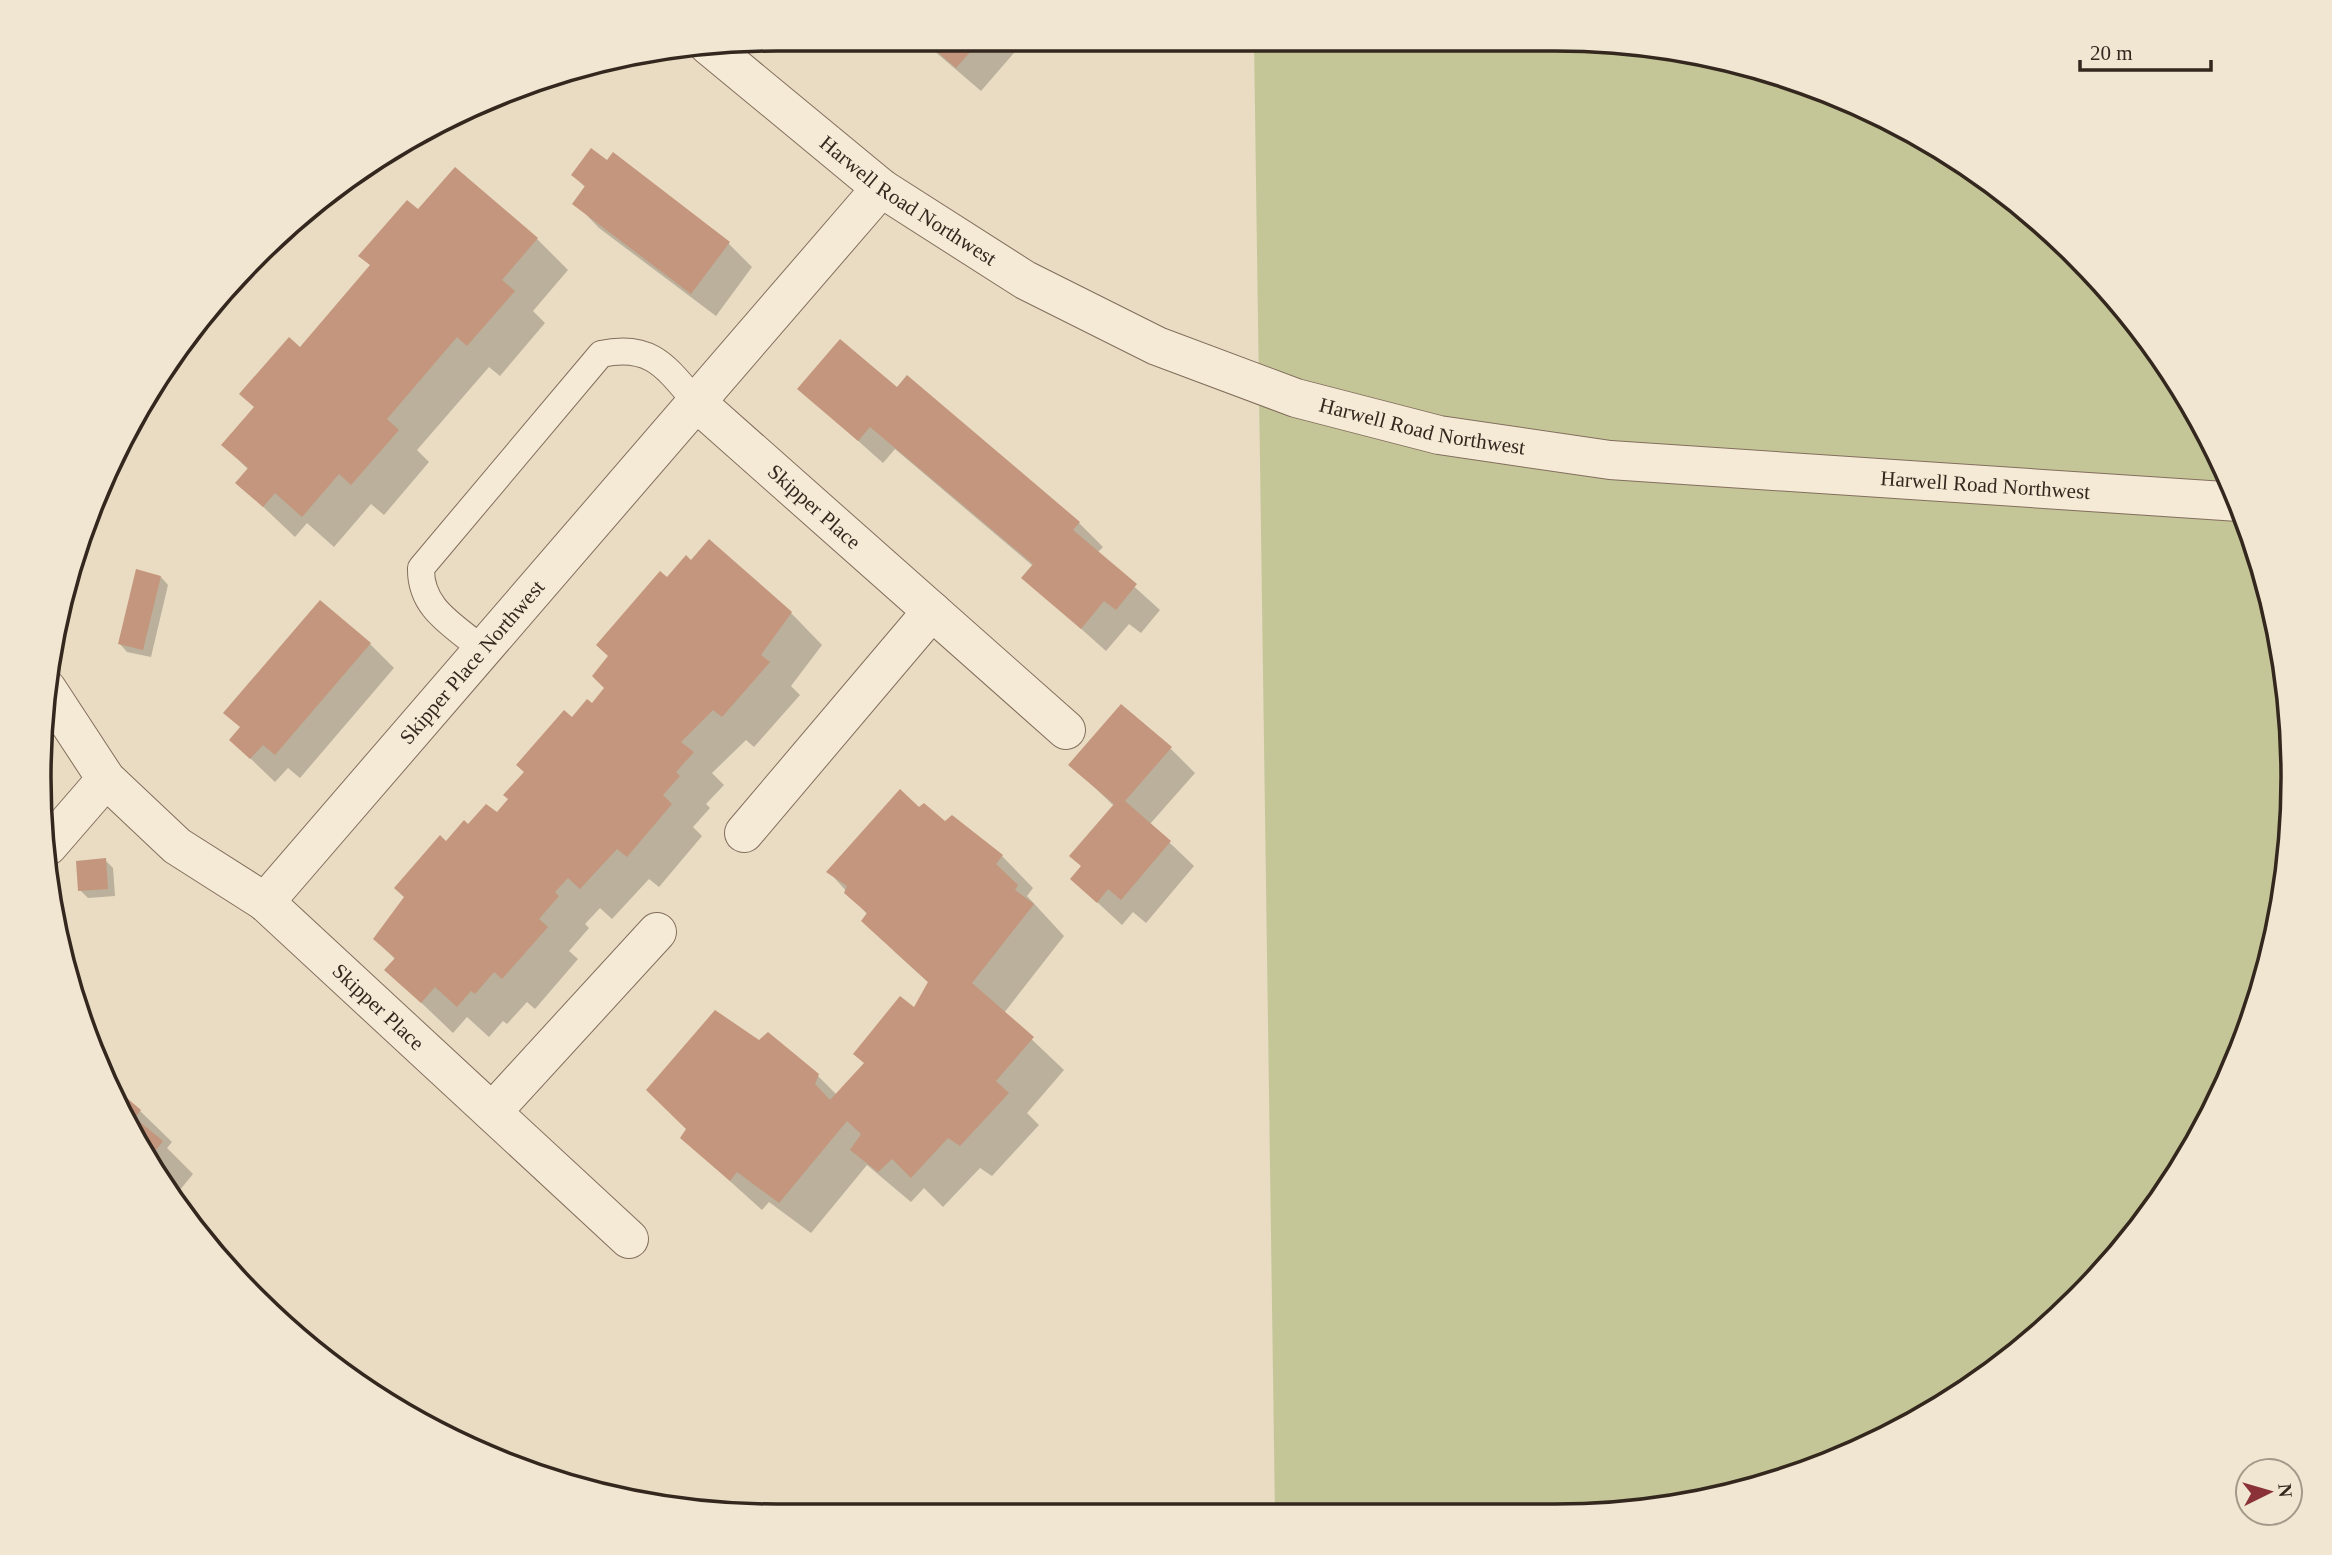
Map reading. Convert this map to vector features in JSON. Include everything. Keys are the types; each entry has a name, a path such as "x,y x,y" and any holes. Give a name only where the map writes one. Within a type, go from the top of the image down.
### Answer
{"street":[{"name":"Harwell Road Northwest","path":"718,53 881,188 1025,280 1157,346 1296,398 1439,435 1610,460 2227,501"},
{"name":"Skipper Place Northwest","path":"265,902 881,188"},
{"name":"Skipper Place","path":"696,402 1066,730"},
{"path":"744,833 932,611"},
{"path":"55,701 106,779 177,846 265,902"},
{"path":"54,840 106,779"},
{"name":"Skipper Place","path":"265,902 629,1239"},
{"path":"492,1112 657,932"}],"lane":[{"path":"483,650 431,606 420,587 421,568 601,354 622,349 643,352 663,365 696,402"}],"green space":[{"path":"1254,51 1602,52 1696,65 1788,89 1833,106 1918,148 1958,173 2034,231 2068,264 2101,298 2159,374 2184,414 2226,499 2243,544 2267,636 2280,730 2281,778 2280,825 2267,919 2243,1011 2226,1056 2184,1141 2159,1181 2101,1257 2034,1324 1997,1354 1918,1407 1876,1429 1788,1466 1696,1490 1649,1498 1555,1504 1275,1504"}],"building":[{"path":"936,51 971,51 956,68"},
{"path":"591,148 607,160 613,152 730,242 691,294 572,204 585,186 571,175"},
{"path":"455,167 538,238 502,280 515,291 467,346 457,337 387,419 399,430 351,485 339,474 302,517 275,493 263,507 235,483 248,468 221,445 254,407 239,394 289,337 300,347 370,265 358,256 407,200 418,209"},
{"path":"840,339 897,387 907,375 1080,522 1073,530 1137,584 1116,610 1104,601 1081,629 1021,578 1033,564 870,427 858,441 797,389"},
{"path":"709,539 792,612 761,655 770,662 722,717 713,710 681,742 694,752 676,772 680,776 663,795 672,804 627,857 617,849 580,889 568,878 555,892 559,896 539,919 548,927 502,979 494,972 475,994 471,991 457,1007 435,987 421,1003 384,970 395,958 373,939 404,897 394,888 440,835 446,841 464,820 468,824 486,804 497,812 508,799 503,795 524,772 516,765 564,710 572,717 587,699 592,703 604,688 592,676 608,656 596,645 660,571 667,577 686,555 691,560"},
{"path":"136,569 161,576 143,650 118,644"},
{"path":"320,600 371,643 275,755 263,745 250,759 229,740 240,727 223,713"},
{"path":"1121,704 1172,747 1125,801 1171,841 1121,900 1108,889 1097,903 1070,879 1081,866 1069,856 1114,804 1068,765"},
{"path":"900,789 919,807 924,803 945,821 952,815 1003,855 996,864 1018,885 1015,890 1034,904 972,983 1034,1037 996,1081 1009,1093 960,1146 948,1138 911,1178 892,1159 878,1172 850,1150 861,1134 847,1121 779,1203 737,1172 730,1181 680,1138 686,1129 646,1090 715,1010 759,1040 768,1032 819,1074 815,1084 830,1100 864,1063 853,1054 900,996 914,1007 928,982 861,921 867,913 844,893 847,886 826,872"},
{"path":"106,858 108,889 78,891 76,861"},
{"path":"125,1096 141,1110 136,1117"},
{"path":"137,1119 163,1141 155,1152"}]}
